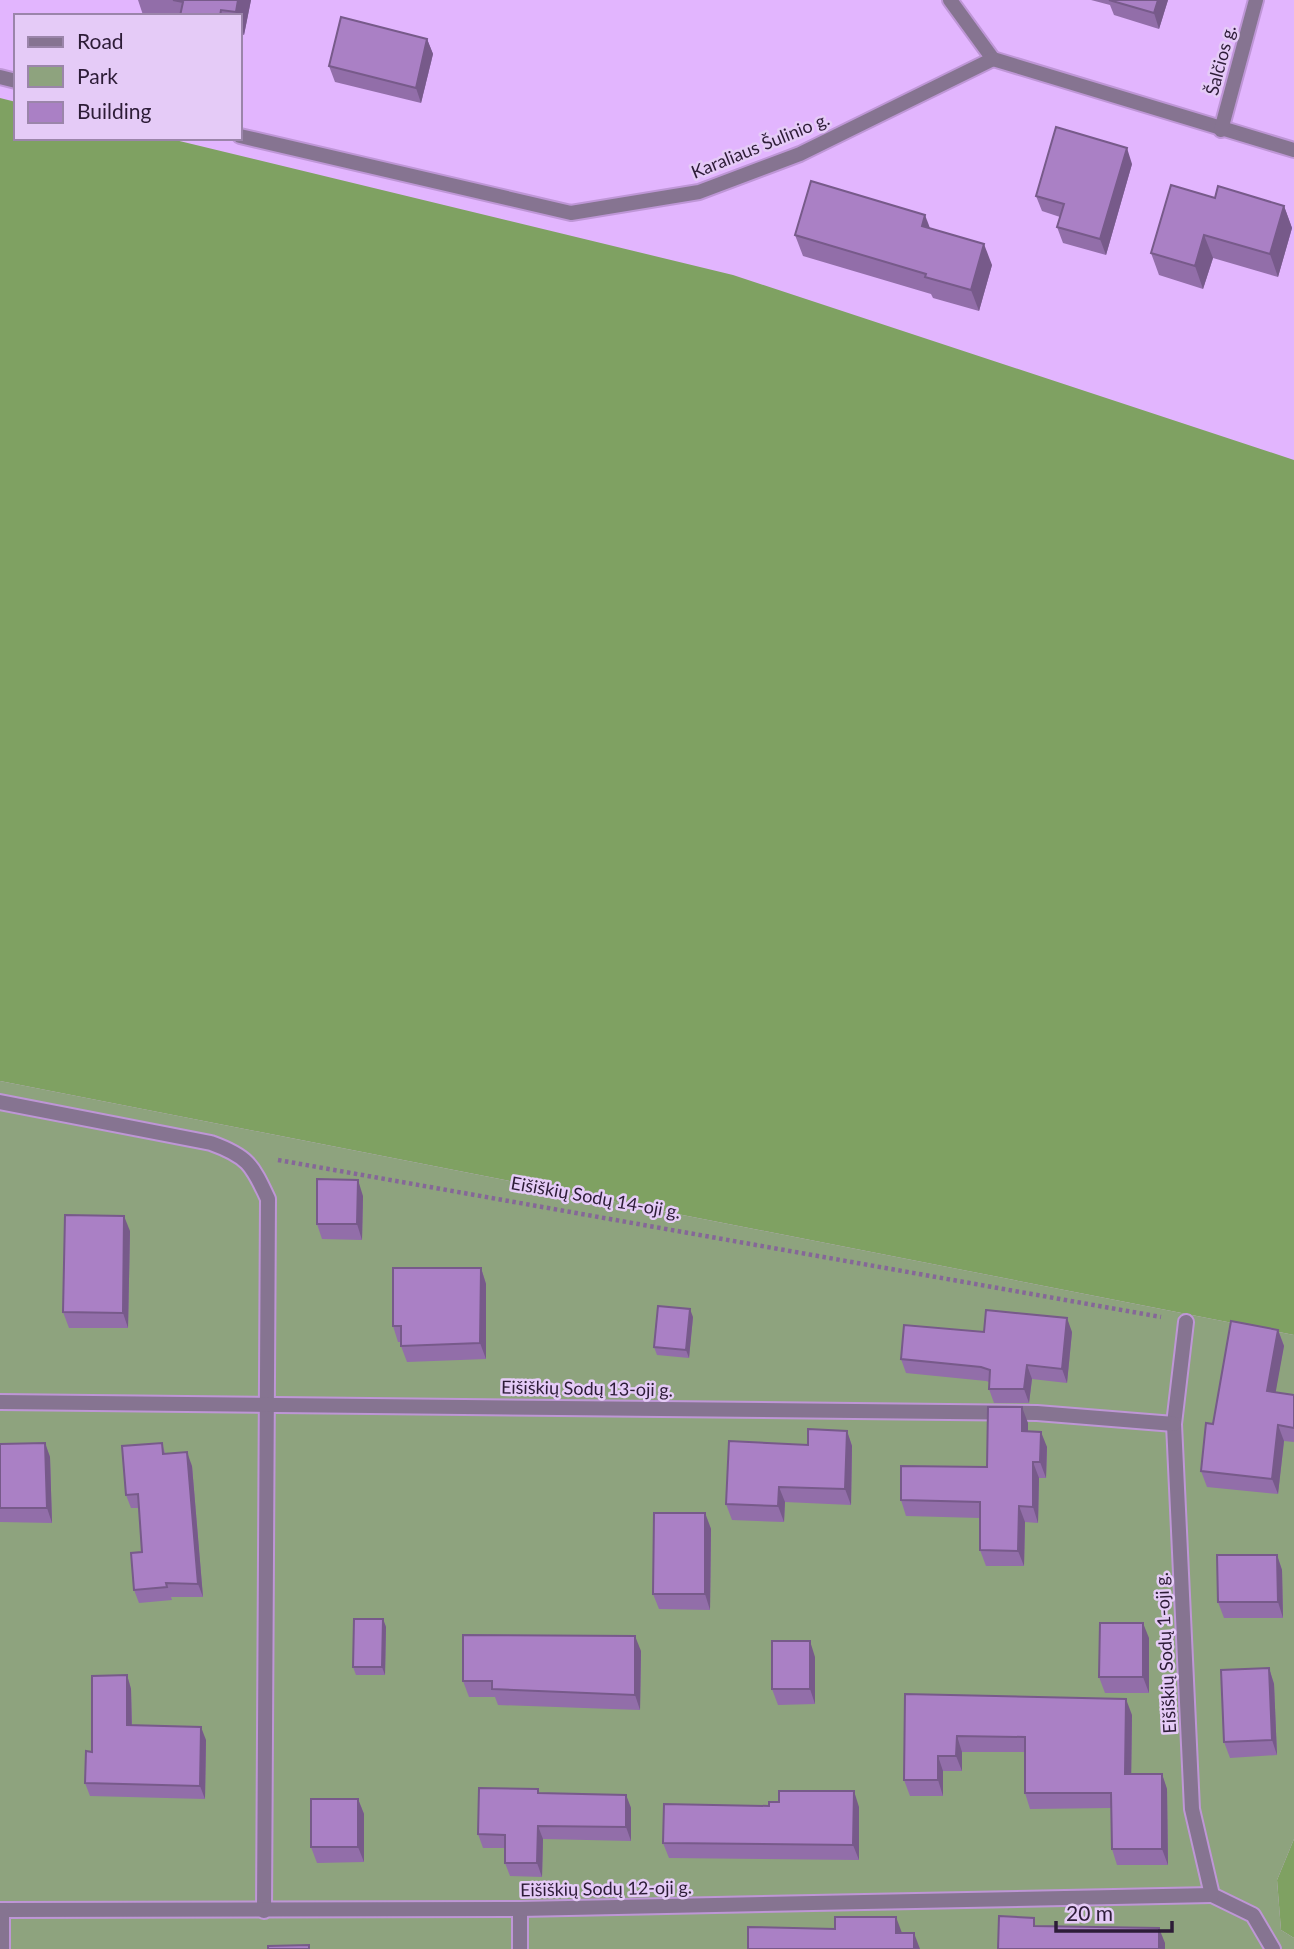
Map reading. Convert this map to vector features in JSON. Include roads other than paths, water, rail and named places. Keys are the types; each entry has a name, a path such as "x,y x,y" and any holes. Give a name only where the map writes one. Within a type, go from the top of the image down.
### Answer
{"street":[{"path":"950,0 993,59 1294,150"},
{"name":"Šalčios g.","path":"1221,130 1256,0"},
{"name":"Karaliaus Šulinio g.","path":"242,136 570,213 699,192 800,153 993,59"},
{"path":"0,1102 211,1143 239,1153 257,1175 268,1199 269,1404 264,1911"},
{"name":"Eišiškių Sodų 1-oji g.","path":"1186,1322 1174,1424 1192,1810 1212,1895"},
{"name":"Eišiškių Sodų 13-oji g.","path":"0,1402 1037,1413 1174,1424"},
{"path":"1212,1895 1252,1914 1273,1949"},
{"name":"Eišiškių Sodų 12-oji g.","path":"1,1910 520,1909 1212,1895"},
{"path":"520,1909 520,1949"},
{"path":"1,1910 2,1949"}]}
